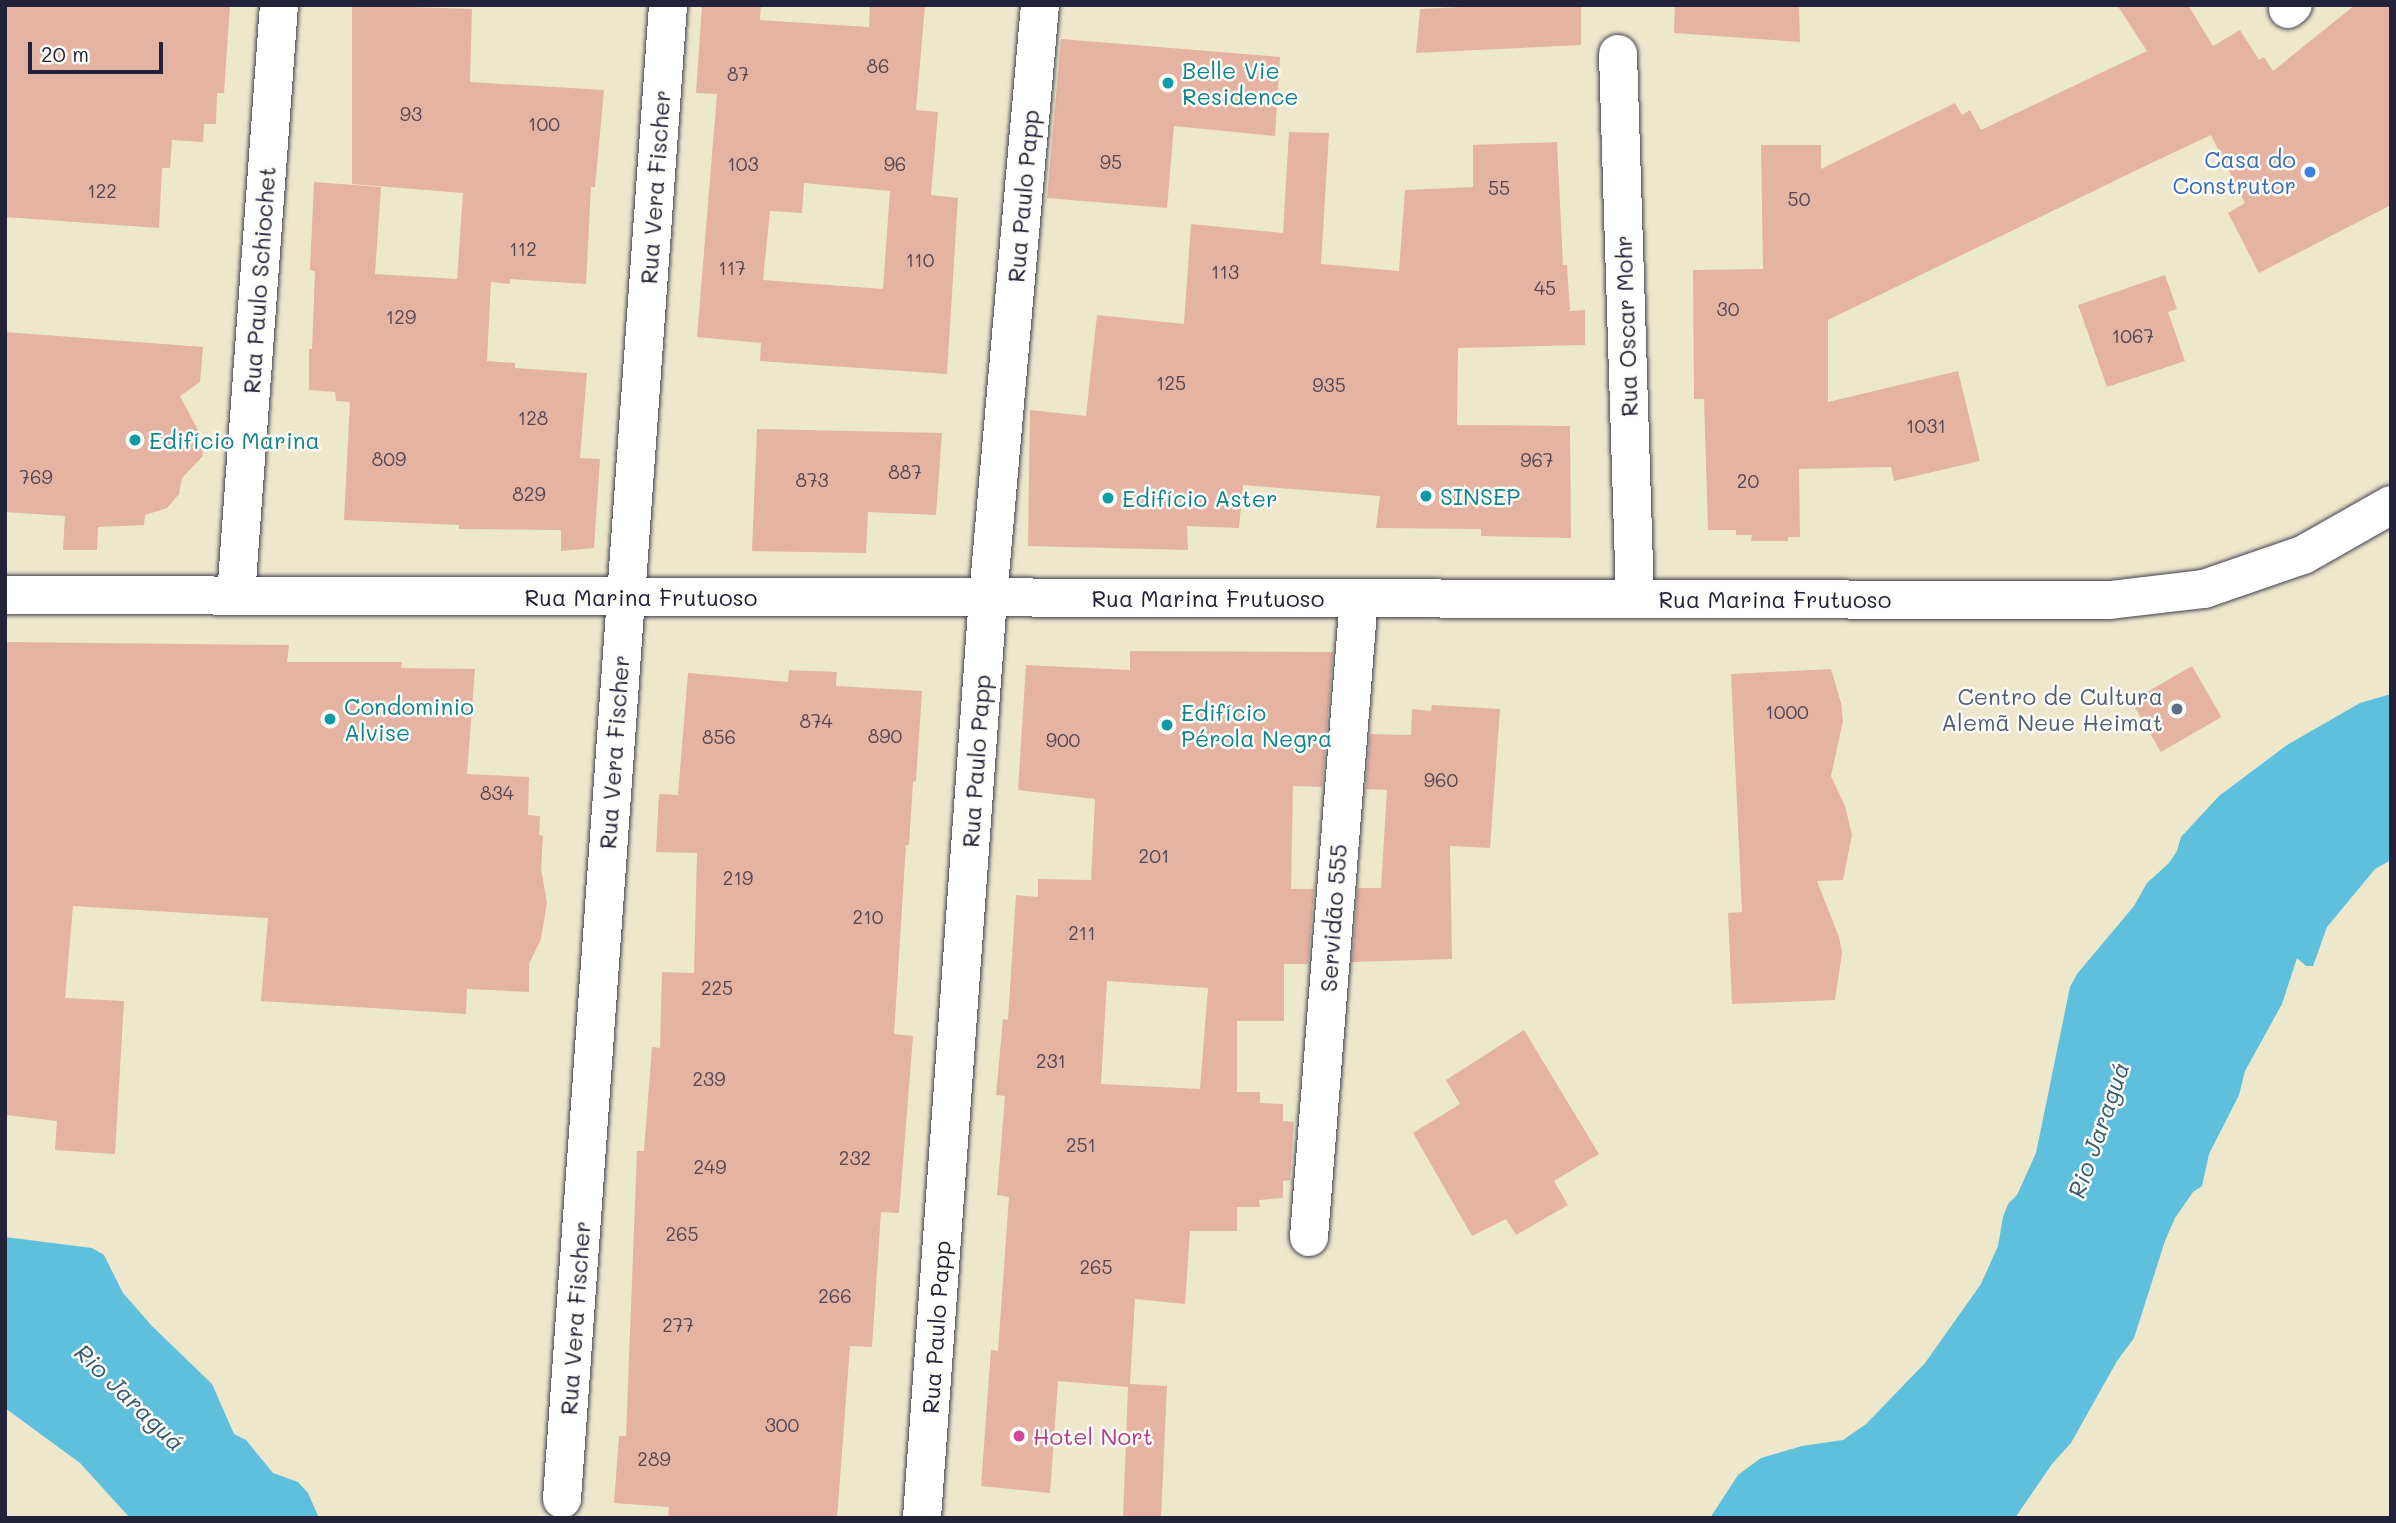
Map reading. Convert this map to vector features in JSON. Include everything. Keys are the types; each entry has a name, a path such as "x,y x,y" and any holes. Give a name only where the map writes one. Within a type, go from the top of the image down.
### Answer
{"street":[{"name":"Rua Paulo Schiochet","path":"236,596 279,5"},
{"name":"Rua Vera Fischer","path":"562,1499 668,5"},
{"name":"Rua Paulo Papp","path":"922,1518 988,597 1040,5"},
{"name":"Rua Oscar Mohr","path":"1618,54 1635,598"},
{"name":"Rua Marina Frutuoso","path":"5,595 2109,600 2204,589 2303,555 2391,505"},
{"name":"Servidão 555","path":"1309,1237 1359,598"}],"water":[{"name":"Rio Jaraguá","path":"2391,694 2391,860 2375,869 2327,927 2313,966 2306,966 2297,958 2282,1004 2245,1071 2239,1095 2209,1154 2202,1186 2193,1192 2175,1218 2165,1241 2134,1338 2117,1361 2071,1443 2052,1464 2015,1518 1710,1518 1738,1475 1761,1458 1802,1446 1843,1440 1866,1424 1925,1363 1981,1284 1998,1246 2008,1204 2017,1195 2036,1153 2070,987 2077,974 2134,906 2147,883 2169,863 2177,851 2181,837 2219,796 2287,745 2360,703"},
{"name":"Rio Jaraguá","path":"5,1237 92,1248 104,1255 123,1293 152,1326 212,1384 234,1434 246,1440 273,1473 298,1482 308,1493 319,1518 130,1518 80,1463 5,1408"}],"building":[{"path":"5,5 230,5 224,93 217,93 216,124 204,124 203,142 172,140 170,168 162,168 159,228 5,217"},
{"path":"352,5 472,9 470,82 604,90 595,187 591,187 586,284 510,279 510,284 491,282 487,361 515,363 515,368 587,373 580,458 600,459 594,548 561,551 561,530 459,529 459,525 344,520 350,402 336,401 335,392 309,390 315,271 310,270 314,182 381,187 375,274 457,279 463,193 352,184"},
{"path":"702,5 761,5 760,20 869,27 870,5 925,5 916,110 938,112 931,195 958,198 947,374 760,361 761,343 697,337 717,94 696,93","holes":["804,183 890,191 883,289 763,280 770,211 802,213"]},
{"path":"1581,5 1581,45 1416,53 1420,9"},
{"path":"1675,5 1799,5 1800,42 1674,33"},
{"path":"2117,5 2188,5 2213,46 2240,30 2259,60 2264,57 2273,71 2355,5 2391,5 2391,205 2259,273 2228,213 2245,203 2211,135 2143,167 1828,320 1828,402 1958,371 1980,461 1894,481 1891,467 1799,469 1800,537 1788,537 1788,541 1751,541 1752,535 1736,535 1736,530 1708,530 1704,399 1694,399 1693,270 1763,269 1761,145 1821,145 1821,169 1955,103 1962,115 1970,110 1981,130 2147,51"},
{"name":"Belle Vie Residence","path":"1061,39 1280,57 1275,136 1174,126 1167,208 1047,198"},
{"path":"1289,132 1329,133 1321,264 1399,271 1405,190 1473,187 1473,145 1557,142 1563,265 1567,265 1570,311 1585,310 1585,345 1458,348 1457,425 1570,426 1571,538 1481,536 1481,529 1376,528 1380,496 1243,485 1239,528 1187,526 1188,550 1028,546 1030,410 1086,416 1097,315 1184,324 1191,224 1283,233"},
{"path":"2165,275 2177,309 2168,312 2185,361 2107,387 2078,305"},
{"name":"Edifício Marina","path":"5,332 203,347 200,382 180,396 199,432 203,456 182,478 179,494 167,508 145,515 144,525 98,527 97,550 63,550 65,516 5,512"},
{"path":"757,429 942,433 936,515 868,512 866,553 752,551"},
{"path":"5,642 289,645 287,662 402,662 401,668 475,669 467,774 529,777 528,815 540,816 539,835 543,836 541,868 547,903 541,939 529,964 529,992 467,989 466,1014 261,1001 268,918 73,906 65,998 124,1001 115,1154 55,1150 57,1121 6,1115"},
{"path":"1130,651 1333,652 1322,787 1293,786 1291,889 1314,889 1308,964 1284,964 1284,1021 1237,1021 1237,1092 1260,1092 1260,1103 1283,1104 1283,1121 1294,1122 1290,1180 1283,1181 1283,1198 1259,1200 1260,1207 1237,1207 1237,1231 1190,1231 1185,1304 1135,1299 1130,1384 1167,1386 1161,1518 1123,1518 1128,1387 1058,1381 1050,1493 981,1486 991,1350 998,1351 1009,1197 997,1195 1005,1096 996,1095 1003,1019 1008,1020 1016,895 1038,897 1038,879 1091,880 1095,799 1018,790 1026,665 1130,670","holes":["1107,981 1208,988 1200,1089 1101,1084"]},
{"name":"Centro de Cultura Alemã Neue Heimat","path":"2192,666 2222,717 2161,752 2131,701"},
{"path":"1831,669 1843,721 1831,776 1845,806 1852,835 1843,880 1817,881 1839,937 1842,953 1835,1000 1732,1004 1728,913 1742,912 1731,674"},
{"path":"789,670 837,672 836,686 922,691 916,781 913,782 909,845 906,845 894,1034 913,1036 899,1213 881,1212 872,1347 850,1346 837,1518 668,1518 669,1507 614,1503 619,1436 626,1436 637,1151 644,1151 652,1047 660,1048 662,972 694,973 697,853 656,852 659,794 678,795 688,673 788,682"},
{"path":"1432,705 1500,709 1490,848 1450,846 1452,959 1352,962 1358,888 1381,888 1387,790 1366,789 1370,734 1411,735 1412,709 1431,711"},
{"path":"1524,1030 1599,1154 1554,1181 1568,1205 1516,1235 1506,1219 1472,1236 1413,1133 1460,1104 1446,1080"}],"place":[{"name":"Belle Vie Residence","path":"1168,83"},
{"name":"Casa do Construtor","path":"2310,172"},
{"name":"Edifício Marina","path":"135,440"},
{"name":"SINSEP","path":"1426,496"},
{"name":"Edifício Aster","path":"1108,498"},
{"name":"Centro de Cultura Alemã Neue Heimat","path":"2177,709"},
{"name":"Condominio Alvise","path":"330,719"},
{"name":"Edifício Pérola Negra","path":"1167,725"},
{"name":"Hotel Nort","path":"1019,1436"}]}
